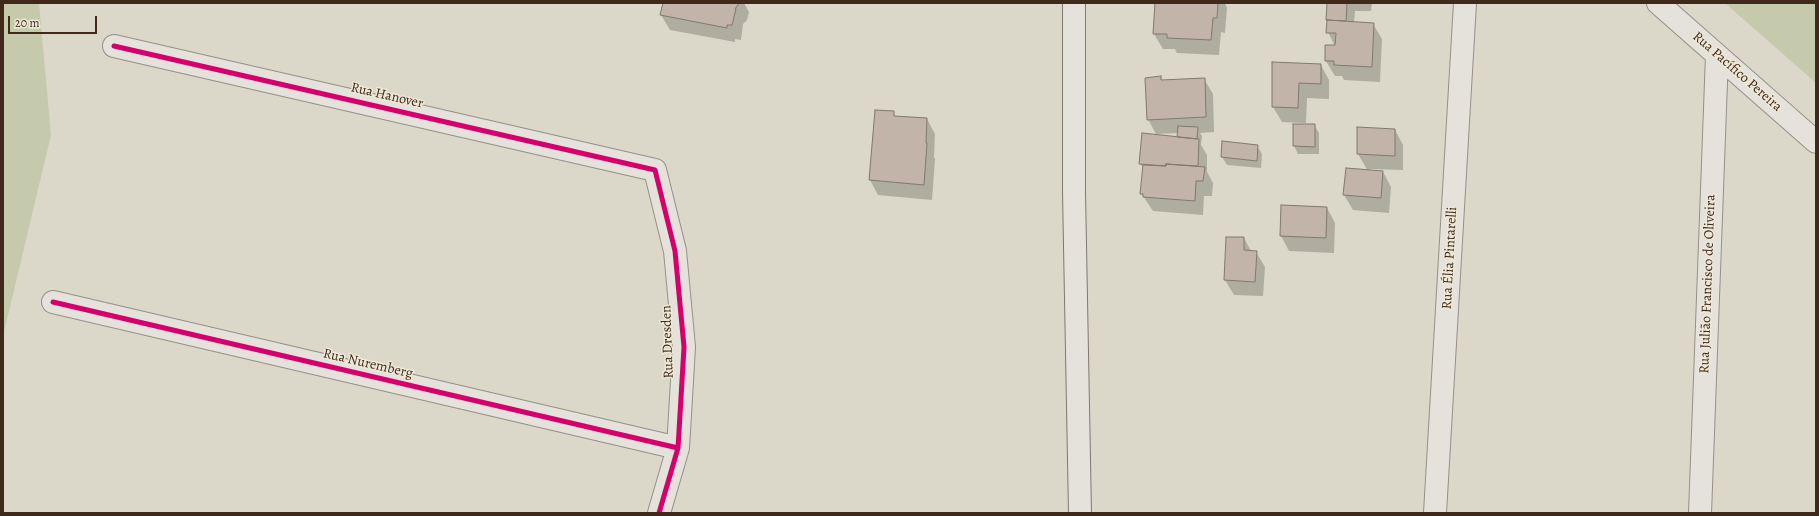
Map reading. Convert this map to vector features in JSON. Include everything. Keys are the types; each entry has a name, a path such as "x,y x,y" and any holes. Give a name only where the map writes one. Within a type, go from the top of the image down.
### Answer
{"street":[{"path":"1074,3 1074,192 1080,513"},
{"name":"Rua Élia Pintarelli","path":"1435,513 1465,3"},
{"name":"Rua Pacífico Pereira","path":"1658,3 1816,142"},
{"name":"Rua Hanover","path":"114,46 654,170"},
{"name":"Rua Julião Francisco de Oliveira","path":"1700,513 1717,55"},
{"name":"Rua Dresden","path":"654,170 675,251 683,340 678,448 659,513"},
{"name":"Rua Nuremberg","path":"53,302 678,448"}],"green space":[{"path":"3,3 39,3 51,135 3,336"},
{"path":"1725,3 1816,3 1816,83"}],"building":[{"path":"663,3 739,3 735,9 732,25 727,25 727,28 660,15"},
{"path":"1155,3 1218,3 1217,18 1213,18 1211,40 1167,38 1167,34 1153,34"},
{"path":"1327,3 1347,3 1346,21 1326,20"},
{"path":"1327,20 1374,23 1372,67 1334,65 1334,61 1325,61 1325,45 1335,45 1336,33 1326,33"},
{"path":"1272,62 1321,64 1321,84 1299,83 1298,108 1272,107"},
{"path":"1161,76 1161,80 1205,78 1206,117 1147,120 1145,78"},
{"path":"875,110 894,111 894,116 927,118 924,185 869,180"},
{"path":"1293,124 1315,124 1315,147 1293,146"},
{"path":"1178,126 1198,127 1197,139 1177,137"},
{"path":"1357,127 1395,129 1395,156 1357,154"},
{"path":"1142,133 1199,139 1198,166 1139,164"},
{"path":"1222,141 1258,145 1257,161 1221,157"},
{"path":"1166,164 1205,167 1203,181 1196,181 1195,201 1143,197 1143,194 1140,194 1143,165 1166,166"},
{"path":"1346,168 1383,171 1381,198 1343,195"},
{"path":"1281,205 1327,207 1326,238 1280,236"},
{"path":"1226,237 1244,237 1244,250 1257,251 1255,282 1224,280"}],"cycle path":[{"path":"114,46 655,170 675,251 684,347 678,448 659,513"},
{"path":"53,302 678,448"}]}
